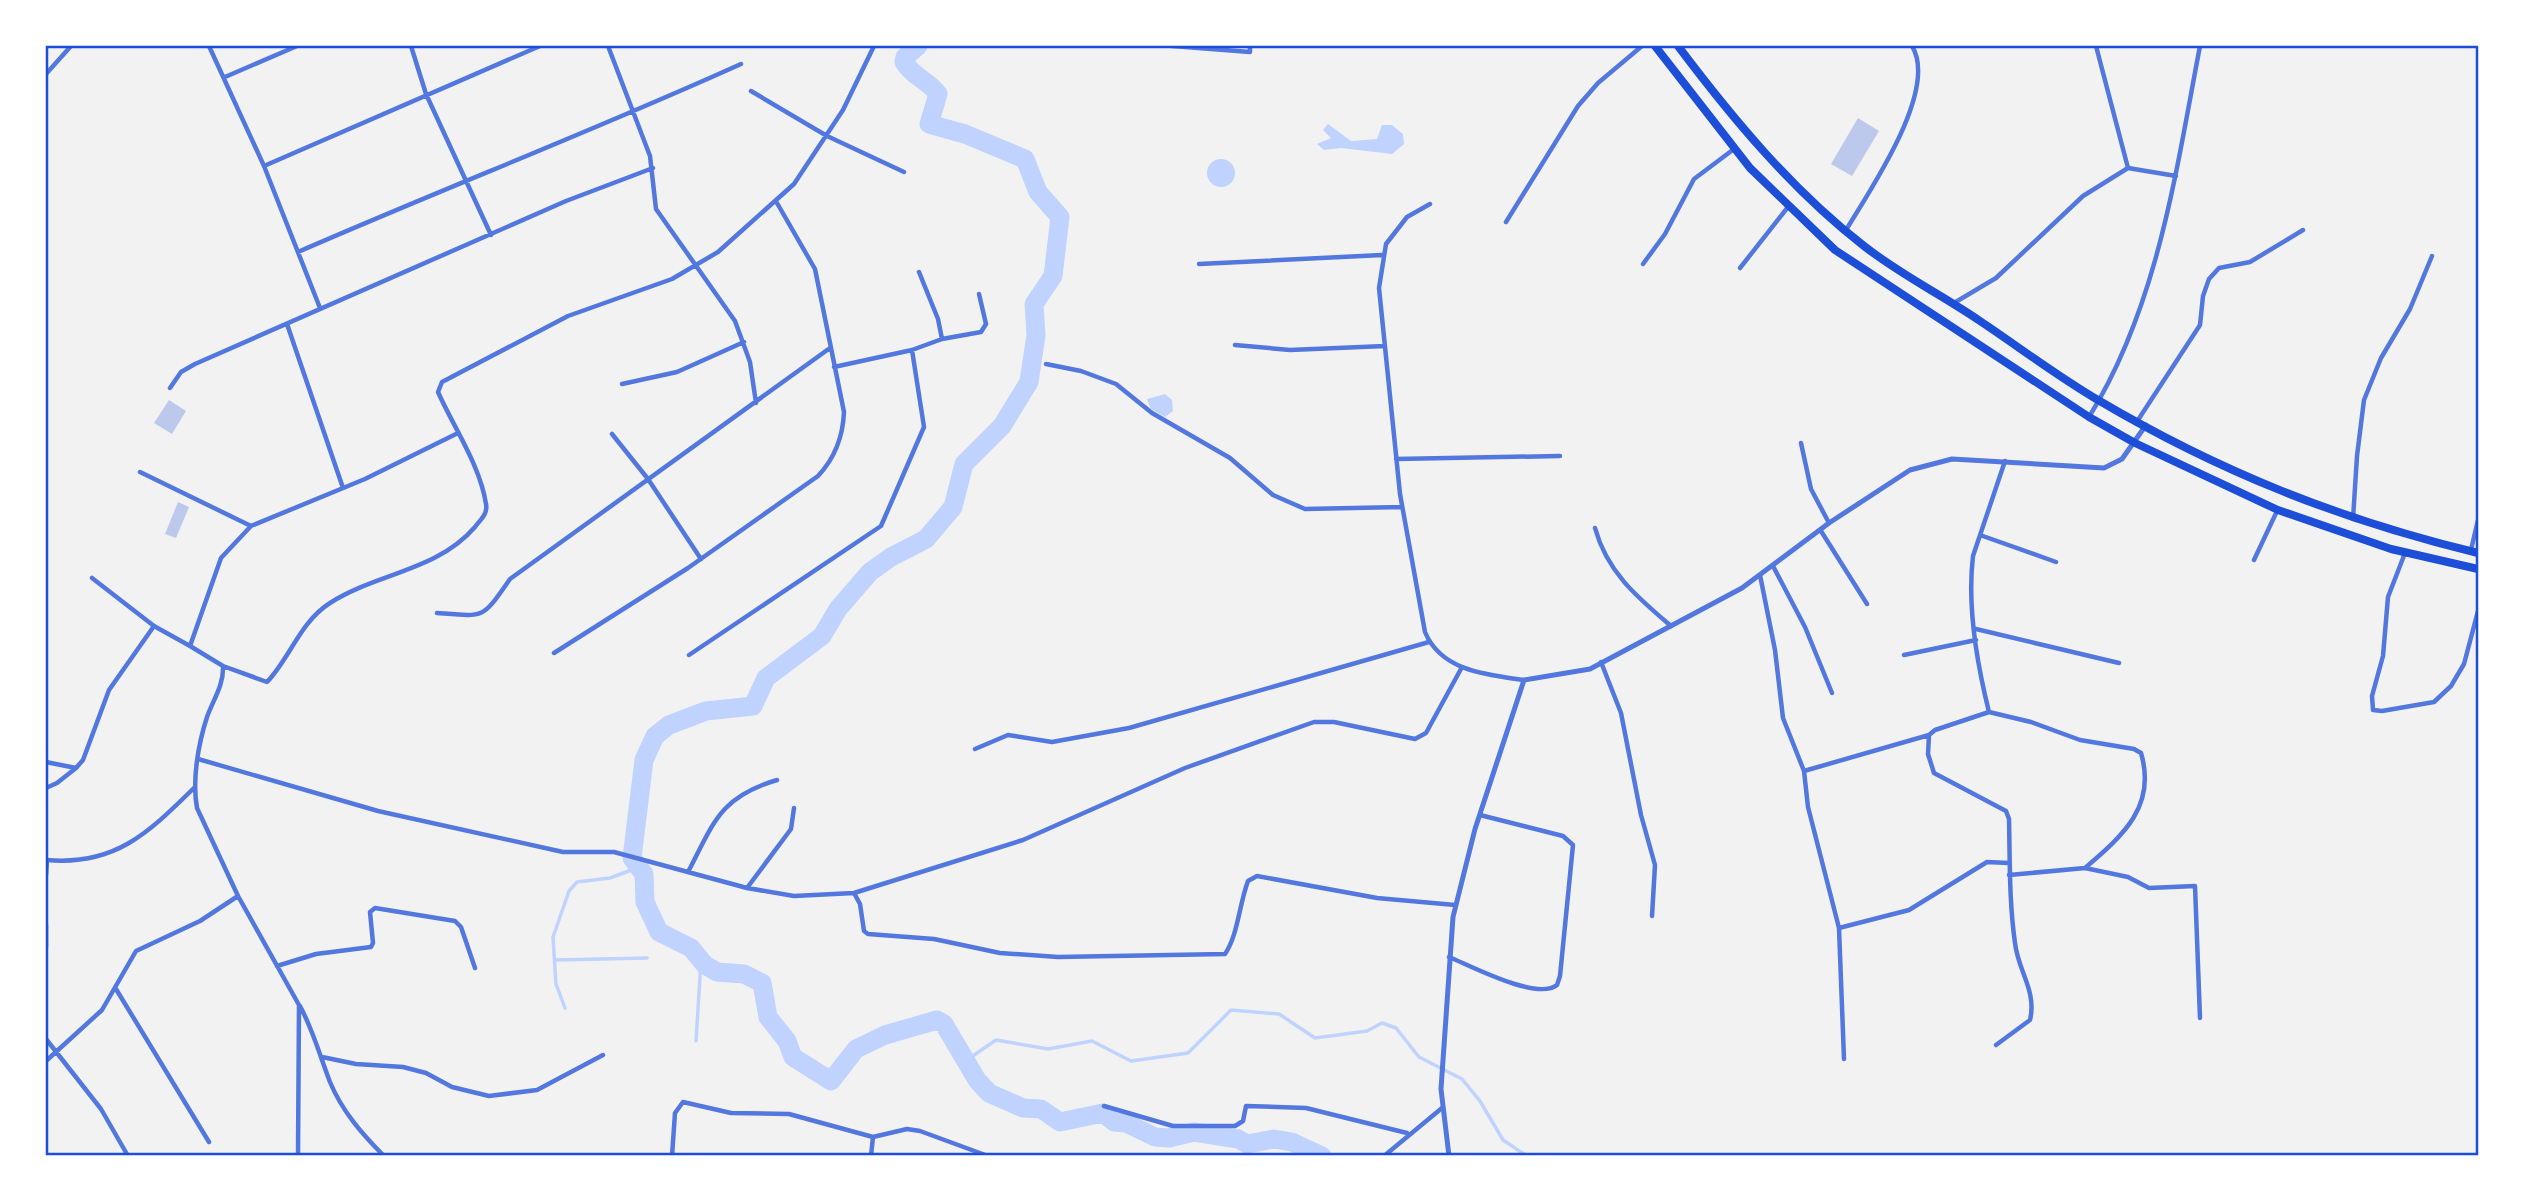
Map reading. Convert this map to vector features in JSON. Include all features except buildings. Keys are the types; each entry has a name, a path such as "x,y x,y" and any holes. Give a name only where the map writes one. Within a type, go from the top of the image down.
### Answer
{"highway":[{"path":"1655,46 1734,149 1788,207 1835,250 1875,279 2089,417 2135,443 2278,510 2406,552 2479,569"},
{"path":"1678,46 1768,157 1845,231 1891,266 2099,401 2220,466 2353,520 2475,552"}],"street":[{"path":"46,74 71,46"},
{"path":"209,46 264,166 320,309"},
{"path":"225,77 297,46"},
{"path":"411,46 426,94 491,235"},
{"path":"264,166 540,46"},
{"path":"608,46 653,168 656,209 695,268 735,321 744,341 756,403"},
{"path":"92,578 154,626 223,666 267,682 298,636 320,611 345,595 444,555 466,537 485,515 487,507 476,471 438,392 442,382 568,316 695,268 777,203 794,184 827,136 859,81 874,46"},
{"path":"1172,46 1250,52 1250,46"},
{"path":"1506,222 1577,106 1598,83 1642,46"},
{"path":"1845,231 1907,118 1920,76 1912,46"},
{"path":"2096,46 2129,169"},
{"path":"2089,417 2115,374 2136,320 2176,176 2200,46"},
{"path":"298,253 465,180 634,113 741,64"},
{"path":"751,91 827,136 904,172"},
{"path":"1643,264 1665,234 1694,179 1734,149"},
{"path":"170,388 181,372 188,368 579,196 653,168"},
{"path":"1952,304 1996,278 2083,196 2129,169 2176,176"},
{"path":"554,653 701,559 826,467 844,426 844,412 815,270 777,203"},
{"path":"1430,204 1407,217 1395,229 1382,256 1379,288 1402,508 1429,642 1446,660 1462,667 1485,674 1524,680 1577,673 1671,626 1760,575 1829,523 1910,470 1952,459 2005,461 2050,467 2104,468 2122,459 2135,443 2141,423 2200,325 2203,296 2209,279 2219,268 2250,262 2303,230"},
{"path":"1740,268 1788,207"},
{"path":"1199,264 1382,256"},
{"path":"2353,520 2364,400 2381,358 2410,309 2432,256"},
{"path":"919,272 938,318 942,339"},
{"path":"834,367 912,350 942,339 981,332 986,324 979,294"},
{"path":"287,324 342,488"},
{"path":"622,384 677,372 744,341"},
{"path":"1235,345 1290,350 1385,346"},
{"path":"437,613 478,617 485,613 510,579 830,348"},
{"path":"689,655 881,526 924,427 912,350"},
{"path":"1046,364 1081,371 1116,384 1152,413 1230,458 1273,495 1306,509 1402,508"},
{"path":"190,646 221,558 251,526 342,488 457,434"},
{"path":"612,434 648,480 701,559"},
{"path":"1801,443 1811,489 1829,523"},
{"path":"1396,458 1560,457"},
{"path":"1989,712 1976,640 1971,572 1980,535 2005,461"},
{"path":"140,472 251,526"},
{"path":"2254,560 2278,510"},
{"path":"2475,552 2479,520"},
{"path":"1595,528 1601,550 1612,569 1643,602 1671,626"},
{"path":"1821,531 1867,604"},
{"path":"1980,535 2056,562"},
{"path":"2406,552 2388,597 2383,656 2372,696 2373,710 2382,712 2434,702 2451,687 2464,664 2479,611"},
{"path":"1773,566 1805,627 1832,693"},
{"path":"1760,575 1775,650 1783,718 1804,771 1808,807 1839,928 1844,1059"},
{"path":"46,788 57,783 83,760 109,690 154,626"},
{"path":"1976,629 2119,663"},
{"path":"1904,655 1976,640"},
{"path":"975,749 1008,735 1052,742 1129,728 1429,642"},
{"path":"1601,662 1621,713 1641,815 1655,865 1653,916"},
{"path":"223,666 222,680 203,731 195,787 197,808 238,896 299,1005 322,1057 330,1083 349,1116 384,1156"},
{"path":"198,759 351,804 461,830 563,852 614,852 747,888 807,898 854,893 1023,839 1185,768 1314,722 1334,722 1415,739 1426,733 1462,667"},
{"path":"1449,1156 1441,1089 1448,957 1455,905 1480,815 1524,680"},
{"path":"1804,771 1929,736 1935,730 1989,712 2031,722 2080,740 2141,753 2146,780 2138,814 2128,830 2085,868"},
{"path":"1929,736 1928,754 1934,773 2006,811 2009,819 2009,875 2015,948 2034,1005 2030,1020 1996,1045"},
{"path":"46,762 76,768"},
{"path":"688,872 729,802 756,786 777,779"},
{"path":"46,875 46,857 75,862 105,855 148,832 195,787"},
{"path":"747,888 791,829 794,808"},
{"path":"1448,957 1492,976 1543,991 1557,985 1560,976 1573,845 1563,836 1480,815"},
{"path":"1839,928 1909,910 1987,862 2009,863"},
{"path":"2009,875 2085,868 2128,877 2149,888 2197,888 2196,958 2200,1018"},
{"path":"854,893 860,904 864,931 868,934 934,939 1000,953 1058,957 1225,954 1234,940 1237,916 1248,881 1257,876 1377,898 1455,905"},
{"path":"46,1061 102,1010 130,958 143,946 200,921 238,896"},
{"path":"276,966 316,954 370,947 373,943 370,912 375,908 455,920 461,927 475,968"},
{"path":"46,925 46,947"},
{"path":"116,988 209,1142"},
{"path":"298,1156 299,1005"},
{"path":"46,1039 101,1109 128,1156"},
{"path":"322,1057 355,1064 403,1067 426,1073 452,1087 489,1096 537,1090 603,1055"},
{"path":"672,1156 676,1113 683,1102 731,1113 789,1114 873,1137 907,1129 919,1131 989,1156"},
{"path":"1104,1106 1173,1126 1235,1126 1243,1121 1246,1106 1306,1108 1407,1133"},
{"path":"1384,1156 1407,1133 1442,1108"},
{"path":"871,1156 873,1137"}],"water":[{"path":"1328,124 1351,141 1377,139 1382,125 1392,125 1403,134 1404,144 1392,154 1341,148 1324,150 1317,144 1331,138 1323,130"},
{"path":"1221,159 1231,163 1235,173 1231,183 1221,187 1211,183 1207,173 1211,163"},
{"path":"1165,394 1172,400 1173,411 1165,417 1151,409 1147,399"}],"waterway":[{"path":"918,46 905,57 904,62 938,94 929,124 965,134 1025,159 1038,192 1060,217 1053,276 1034,304 1036,335 1029,382 1002,426 964,464 953,507 926,539 891,557 870,572 838,609 822,636 766,678 753,706 706,711 669,725 655,736 644,760 632,858 644,874 645,902 659,932 691,948 705,965 717,972 744,974 762,983 768,1017 787,1041 793,1057 831,1081 856,1049 885,1035 937,1020 944,1024 977,1080 989,1093 1023,1108 1041,1109 1060,1122 1103,1113 1114,1122 1126,1123 1155,1137 1169,1138 1194,1132 1238,1139 1247,1144 1274,1139 1292,1142 1322,1156"},
{"path":"565,1008 556,984 553,937 569,891 577,882 610,878 637,868"},
{"path":"555,960 647,958"},
{"path":"696,1041 701,961"},
{"path":"967,1060 996,1040 1048,1049 1092,1041 1131,1061 1188,1053 1231,1010 1279,1014 1315,1038 1367,1031 1382,1023 1396,1028 1419,1057 1462,1079 1480,1101 1503,1140 1527,1156"}]}
